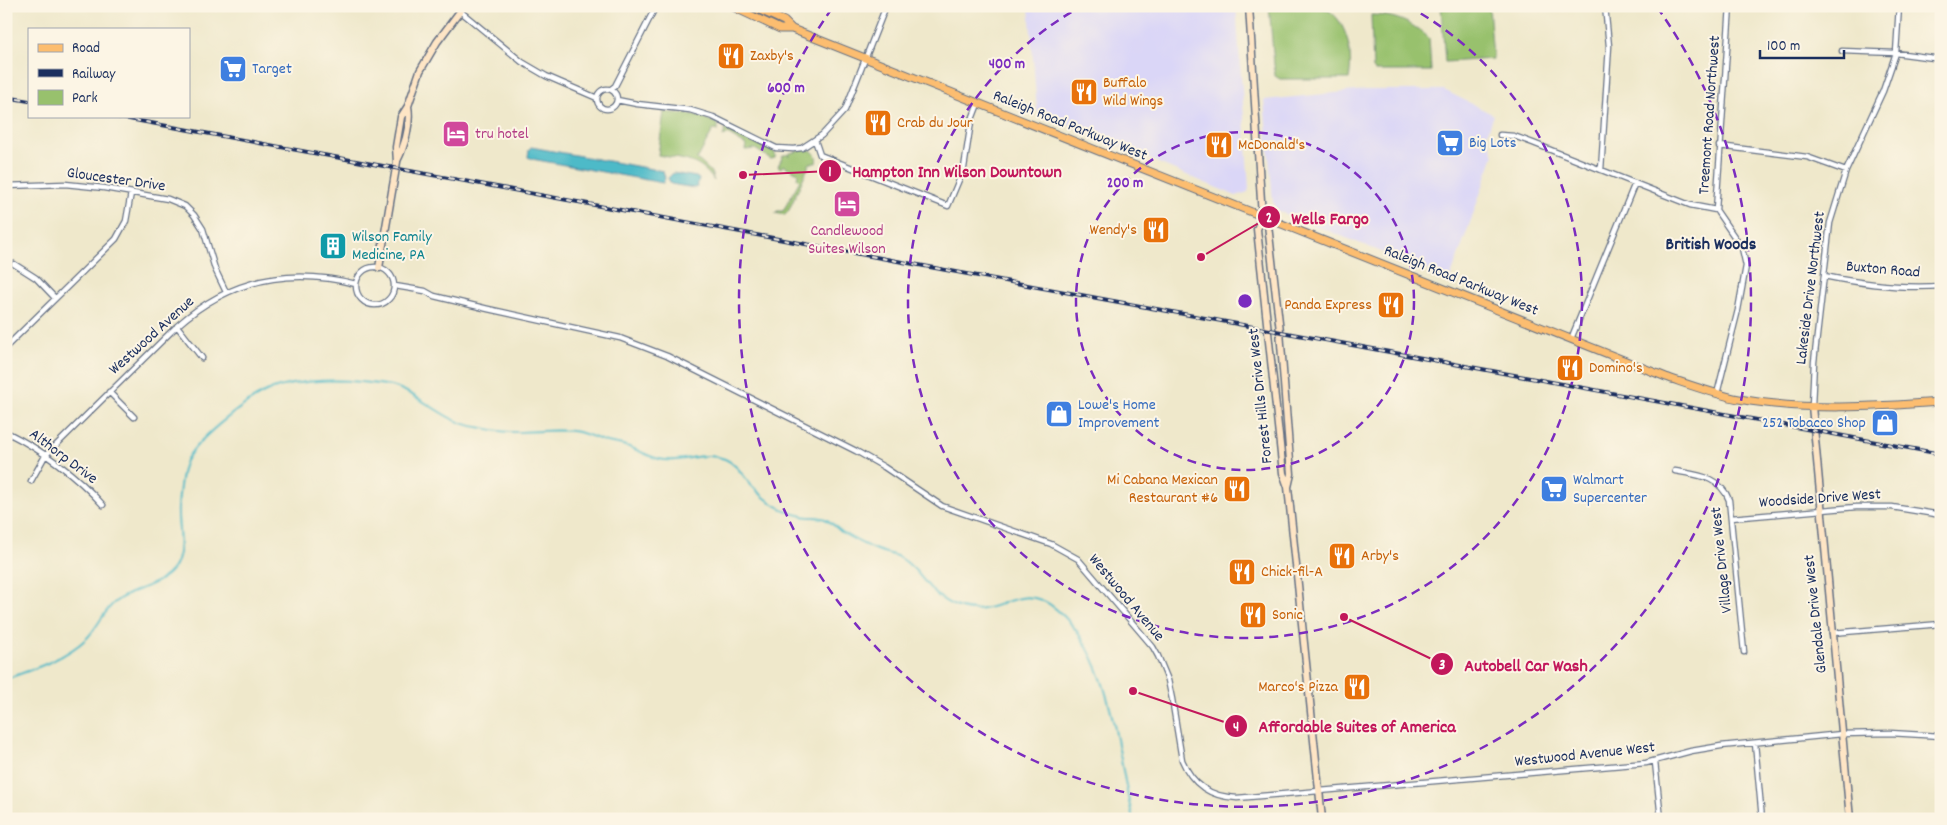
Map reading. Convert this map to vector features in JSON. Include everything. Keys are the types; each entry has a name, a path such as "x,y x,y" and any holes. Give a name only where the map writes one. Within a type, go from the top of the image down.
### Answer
{"main road":[{"name":"Raleigh Road Parkway West","path":"731,6 780,29 792,29 1571,340 1666,377 1717,394 1759,402 1812,406 1862,406 1941,402"},
{"name":"Raleigh Road Parkway West","path":"751,6 784,21 792,29"},
{"path":"1250,6 1262,217"},
{"path":"379,268 396,162 401,152 410,117 408,106 413,90 424,64 437,42 462,9"},
{"name":"Forest Hills Drive West","path":"1262,217 1257,229 1264,304 1283,473 1288,487 1322,819"},
{"name":"Forest Hills Drive West","path":"1262,217 1268,225 1278,310 1291,474 1288,487"},
{"name":"Glendale Drive West","path":"1812,406 1850,819"}],"street":[{"path":"617,100 696,112 728,124 776,148 793,150 802,148 832,126 845,110 886,6"},
{"path":"1600,170 1609,46 1606,6"},
{"name":"Treemont Road Northwest","path":"1717,394 1740,303 1746,266 1742,248 1716,210 1730,6"},
{"name":"Lakeside Drive Northwest","path":"1812,406 1814,362 1830,223 1846,171 1883,91 1896,53 1898,6"},
{"path":"597,98 602,90 611,89 615,86 656,7"},
{"path":"462,9 522,62 559,82 597,98 599,104 606,108 614,106 617,100 616,94 611,89"},
{"path":"1842,51 1896,53 1941,59"},
{"path":"815,140 820,155 948,206 964,168 971,122 978,104"},
{"path":"1500,134 1514,136 1690,205 1716,210"},
{"path":"1720,146 1807,157 1846,171"},
{"path":"1571,340 1635,183"},
{"name":"Gloucester Drive","path":"6,186 66,184 104,188 168,199 185,206 194,215 203,229 215,269 226,292"},
{"path":"6,348 116,239 126,220 131,193"},
{"path":"14,264 36,278 55,298"},
{"path":"379,268 390,274 394,286 391,298 374,306 358,296 356,284 362,273 367,269 379,268"},
{"name":"Westwood Avenue","path":"31,481 45,456 192,312 226,292 263,281 292,276 331,277 356,284"},
{"name":"Buxton Road","path":"1824,276 1900,287 1941,286"},
{"name":"Westwood Avenue","path":"394,286 425,291 434,296 488,309 601,333 641,345 667,356 856,451 884,467 942,506 1061,549 1078,559 1087,568 1153,647 1168,680 1182,760 1187,772 1198,786 1228,798 1319,791"},
{"path":"177,326 202,358"},
{"path":"109,392 134,417"},
{"name":"Althorp Drive","path":"6,432 31,445 91,492 103,505"},
{"name":"Village Drive West","path":"1675,471 1705,477 1718,483 1729,500 1744,652"},
{"name":"Woodside Drive West","path":"1731,518 1856,507 1892,507 1941,515"},
{"path":"1832,633 1941,624"},
{"name":"Westwood Avenue West","path":"1319,791 1655,762 1695,750 1842,734 1890,733 1941,736"},
{"path":"1755,743 1762,819"},
{"path":"1655,762 1661,819"}],"shaded area":[{"path":"1029,6 1236,6 1248,192 1236,196 1037,111"},
{"path":"1366,90 1444,90 1494,115 1487,134 1494,155 1450,279 1278,211 1275,208 1264,100"}],"green space":[{"path":"1269,6 1317,6 1335,16 1342,25 1349,47 1349,79 1280,79 1275,76"},
{"path":"1441,6 1489,6 1493,59 1445,62"},
{"path":"1371,15 1395,18 1416,28 1429,38 1431,71 1375,71 1373,69"},
{"path":"664,112 697,115 718,124 718,131 713,130 698,158 696,158 711,172 714,181 697,164 658,155"},
{"path":"729,128 775,152 775,158 771,159 755,149 745,150 746,145 727,134 723,137 725,130"},
{"path":"807,149 815,154 816,163 810,163 785,215 775,213 783,211 800,180 797,178 798,173 783,165 781,168 778,166 783,156 787,154 789,156 790,153"}],"water":[{"path":"531,147 663,171 665,178 663,183 532,159 528,157"},
{"path":"673,173 696,177 699,179 697,187 671,184 668,178"}],"waterway":[{"path":"6,679 49,663 69,652 87,638 115,602 158,581 172,569 177,561 180,548 178,508 183,468 198,444 232,414 264,393 286,385 324,381 380,384 407,392 452,419 472,426 505,432 561,430 578,432 665,460 680,460 702,456 725,459 736,467 762,496 772,503 796,514 825,519 843,533 860,542 899,557 914,569 937,595 955,606 970,610 983,609 1018,598 1030,597 1042,600 1056,609 1075,629 1090,652 1101,678 1110,706 1133,819"}],"railway":[{"path":"6,97 28,101"},
{"path":"124,118 1941,454"}],"place":[{"name":"Zaxby's","path":"731,56"},
{"name":"Target","path":"233,69"},
{"name":"Buffalo Wild Wings","path":"1084,92"},
{"name":"Crab du Jour","path":"878,123"},
{"name":"tru hotel","path":"456,134"},
{"name":"Big Lots","path":"1450,143"},
{"name":"McDonald's","path":"1219,145"},
{"name":"Hampton Inn Wilson Downtown","path":"743,175"},
{"name":"Candlewood Suites Wilson","path":"847,204"},
{"name":"Wendy's","path":"1156,230"},
{"name":"Wilson Family Medicine, PA","path":"333,246"},
{"name":"Wells Fargo","path":"1201,257"},
{"name":"Panda Express","path":"1391,305"},
{"name":"Domino's","path":"1570,368"},
{"name":"Lowe's Home Improvement","path":"1059,414"},
{"name":"252 Tobacco Shop","path":"1885,423"},
{"name":"Mi Cabana Mexican Restaurant #6","path":"1237,489"},
{"name":"Walmart Supercenter","path":"1554,489"},
{"name":"Arby's","path":"1342,556"},
{"name":"Chick-fil-A","path":"1242,572"},
{"name":"Sonic","path":"1253,615"},
{"name":"Autobell Car Wash","path":"1344,617"},
{"name":"Marco's Pizza","path":"1357,687"},
{"name":"Affordable Suites of America","path":"1133,691"}],"district":[{"name":"British Woods","path":"1711,245"}]}
